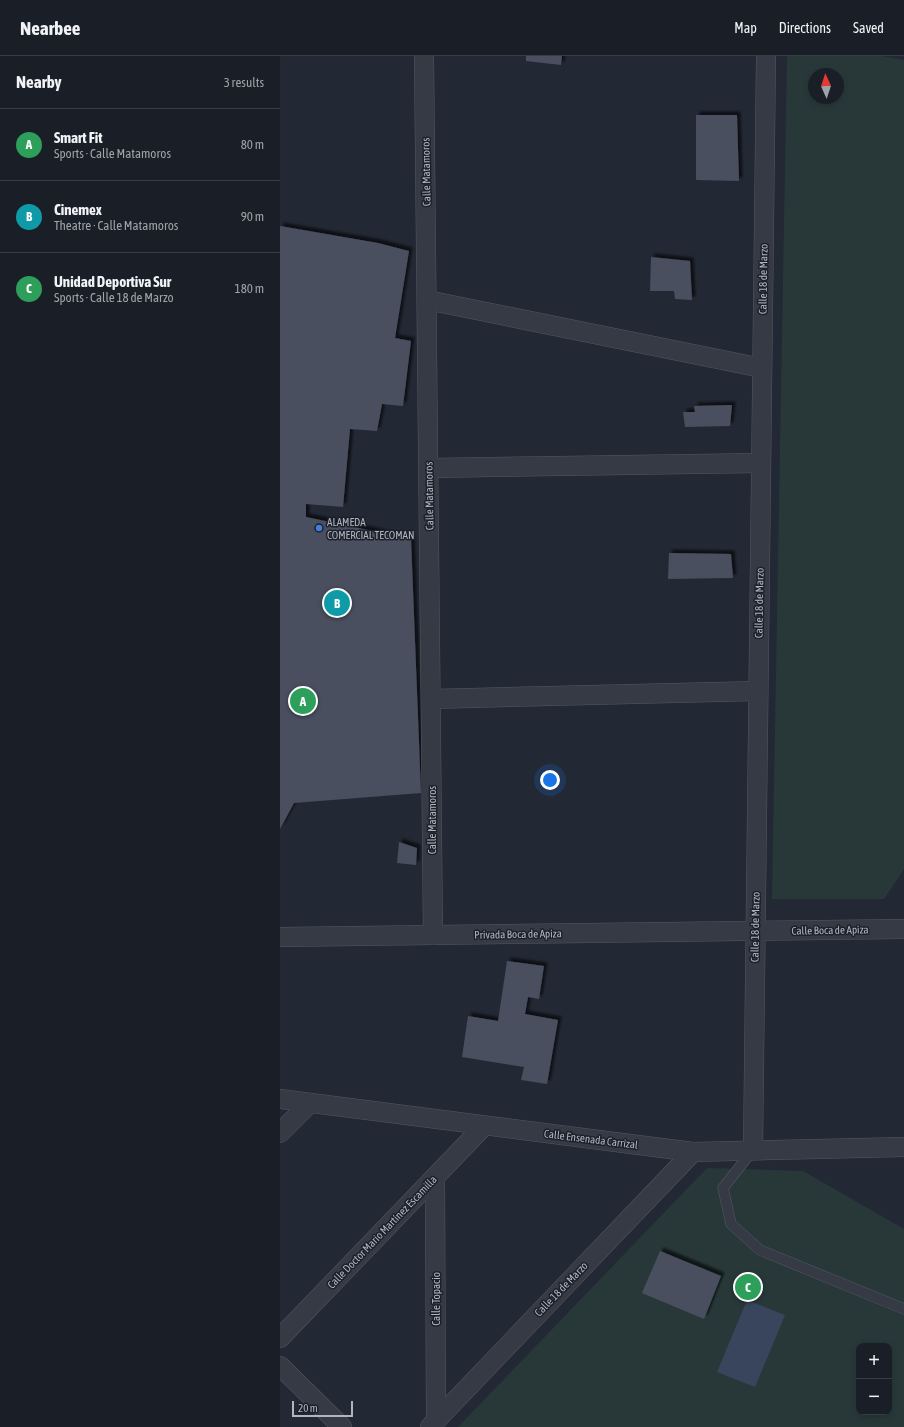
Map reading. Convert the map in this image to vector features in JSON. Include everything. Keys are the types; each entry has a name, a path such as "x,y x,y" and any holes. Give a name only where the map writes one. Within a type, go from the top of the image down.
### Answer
{"street":[{"name":"Calle Matamoros","path":"424,56 433,935"},
{"name":"Calle 18 de Marzo","path":"752,1150 766,56"},
{"path":"427,300 762,368"},
{"path":"429,468 761,463"},
{"path":"431,699 758,691"},
{"name":"Calle Boca de Apiza","path":"755,931 904,929"},
{"name":"Privada Boca de Apiza","path":"280,937 755,931"},
{"name":"Calle Ensenada Carrizal","path":"280,1099 693,1152 904,1147"},
{"path":"280,1132 310,1103"},
{"name":"Calle Doctor Mario Martínez Escamilla","path":"280,1338 484,1126"},
{"name":"Calle 18 de Marzo","path":"433,1424 693,1152"},
{"name":"Calle Topacio","path":"433,1424 435,1177"},
{"path":"280,1366 342,1427"}],"lane":[{"path":"752,1150 723,1188 731,1224 760,1250 904,1309"}],"shaded area":[{"path":"787,56 881,56 904,60 904,869 884,899 772,899"},
{"path":"707,1168 803,1171 904,1229 904,1427 458,1427"}],"water":[{"path":"747,1300 785,1315 755,1387 717,1372"}],"building":[{"path":"526,56 562,56 561,65 526,61"},
{"path":"696,115 737,115 739,181 696,180"},
{"name":"ALAMEDA COMERCIAL TECOMAN","path":"280,226 378,243 409,251 395,338 411,341 403,406 382,404 377,431 350,429 343,507 306,504 306,517 411,539 421,793 294,803 280,829"},
{"path":"651,257 690,261 692,300 675,299 674,291 650,291"},
{"path":"732,405 730,426 685,427 683,412 695,412 694,406"},
{"path":"669,553 731,554 733,578 668,579"},
{"path":"399,842 417,848 416,865 397,863"},
{"path":"507,961 544,966 539,999 528,997 525,1014 558,1020 547,1084 521,1080 524,1067 462,1057 468,1016 498,1021"},
{"path":"660,1251 721,1276 704,1319 642,1293"}],"place":[{"name":"ALAMEDA COMERCIAL TECOMAN","path":"319,528"},
{"name":"Cinemex","path":"337,603"},
{"name":"Smart Fit","path":"303,701"},
{"name":"Unidad Deportiva Sur","path":"748,1287"}]}
